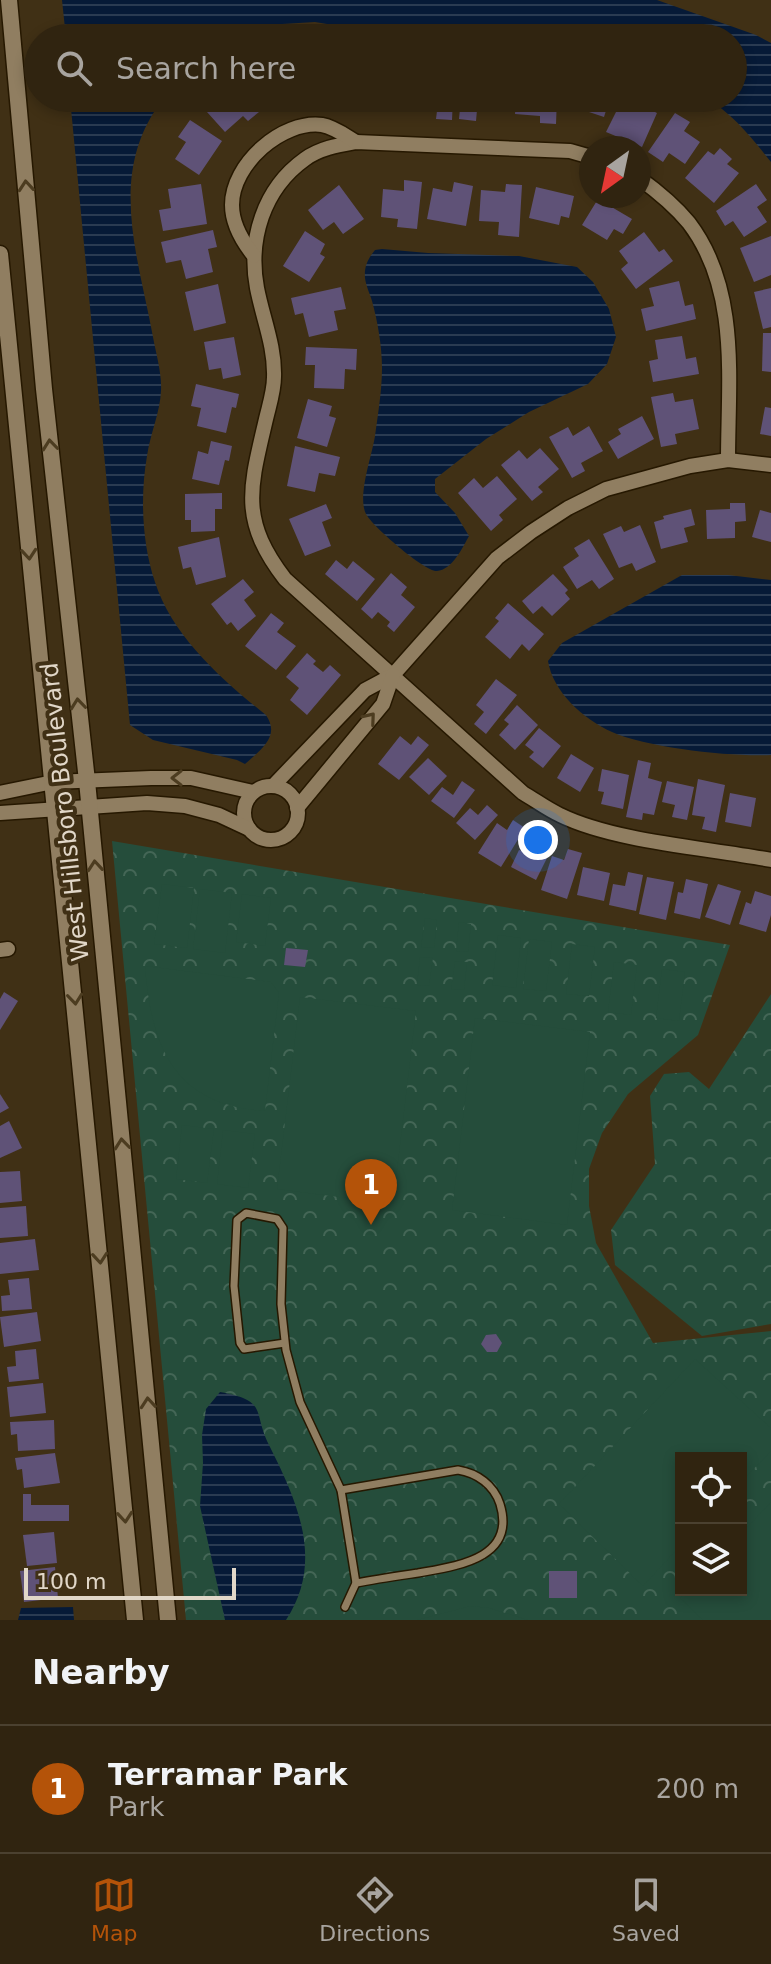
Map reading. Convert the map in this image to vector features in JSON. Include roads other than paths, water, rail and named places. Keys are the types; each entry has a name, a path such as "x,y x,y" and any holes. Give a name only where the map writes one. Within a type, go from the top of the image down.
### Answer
{"street":[{"name":"West Hillsboro Boulevard","path":"9,0 44,389 87,781 168,1620"},
{"path":"254,256 233,218 234,189 260,150 288,128 311,124 327,126 356,142"},
{"path":"579,154 356,142 328,148 304,159 284,181 266,205 256,229 254,256 257,288 273,347 274,380 252,494 254,525 267,555 285,579 523,793 561,816 631,836 770,859"},
{"path":"651,187 689,223 706,252 722,292 728,335 728,460"},
{"name":"West Hillsboro Boulevard","path":"0,254 135,1620"},
{"path":"273,786 365,690 393,675 497,558 568,508 606,489 646,476 728,460 771,465"},
{"path":"0,813 147,803 185,806 219,815 263,839 281,838 294,826 297,808 383,704 393,675"},
{"path":"320,739 338,756"},
{"path":"0,793 53,782 191,778 253,792"},
{"path":"249,829 244,814 248,798 259,788 273,786 289,793 297,808"}],"lane":[{"path":"285,1343 250,1350 244,1349 240,1343 234,1286 235,1259 237,1220 246,1213 277,1219 283,1228 281,1304 285,1343 300,1402 341,1490 356,1583 345,1607"},
{"path":"341,1490 458,1470 487,1483 501,1510 500,1535 493,1547 473,1562 356,1583"}],"water":[{"path":"62,0 657,0 725,24 315,22 65,24"},
{"path":"747,32 771,43 771,162 725,112 747,112"},
{"path":"71,112 155,112 146,126 136,155 131,184 135,245 161,384 145,471 145,536 155,582 173,621 201,656 266,715 271,730 267,742 245,764 153,740 130,725"},
{"path":"375,250 519,256 577,267 593,282 609,309 616,337 607,364 588,384 529,412 486,439 435,479 435,492 455,513 469,536 452,562 437,571 411,557 388,538 370,520 364,506 364,487 379,411 382,368 378,326 365,274"},
{"path":"682,575 728,575 771,580 771,755 690,750 628,738 590,720 571,703 556,683 548,661 562,643"},
{"path":"220,1392 253,1404 297,1509 303,1531 304,1576 298,1598 286,1620 225,1620 200,1506 206,1409"},
{"path":"73,1607 74,1620 18,1620 21,1608"}],"place":[{"name":"Terramar Park","path":"371,1225"}]}
